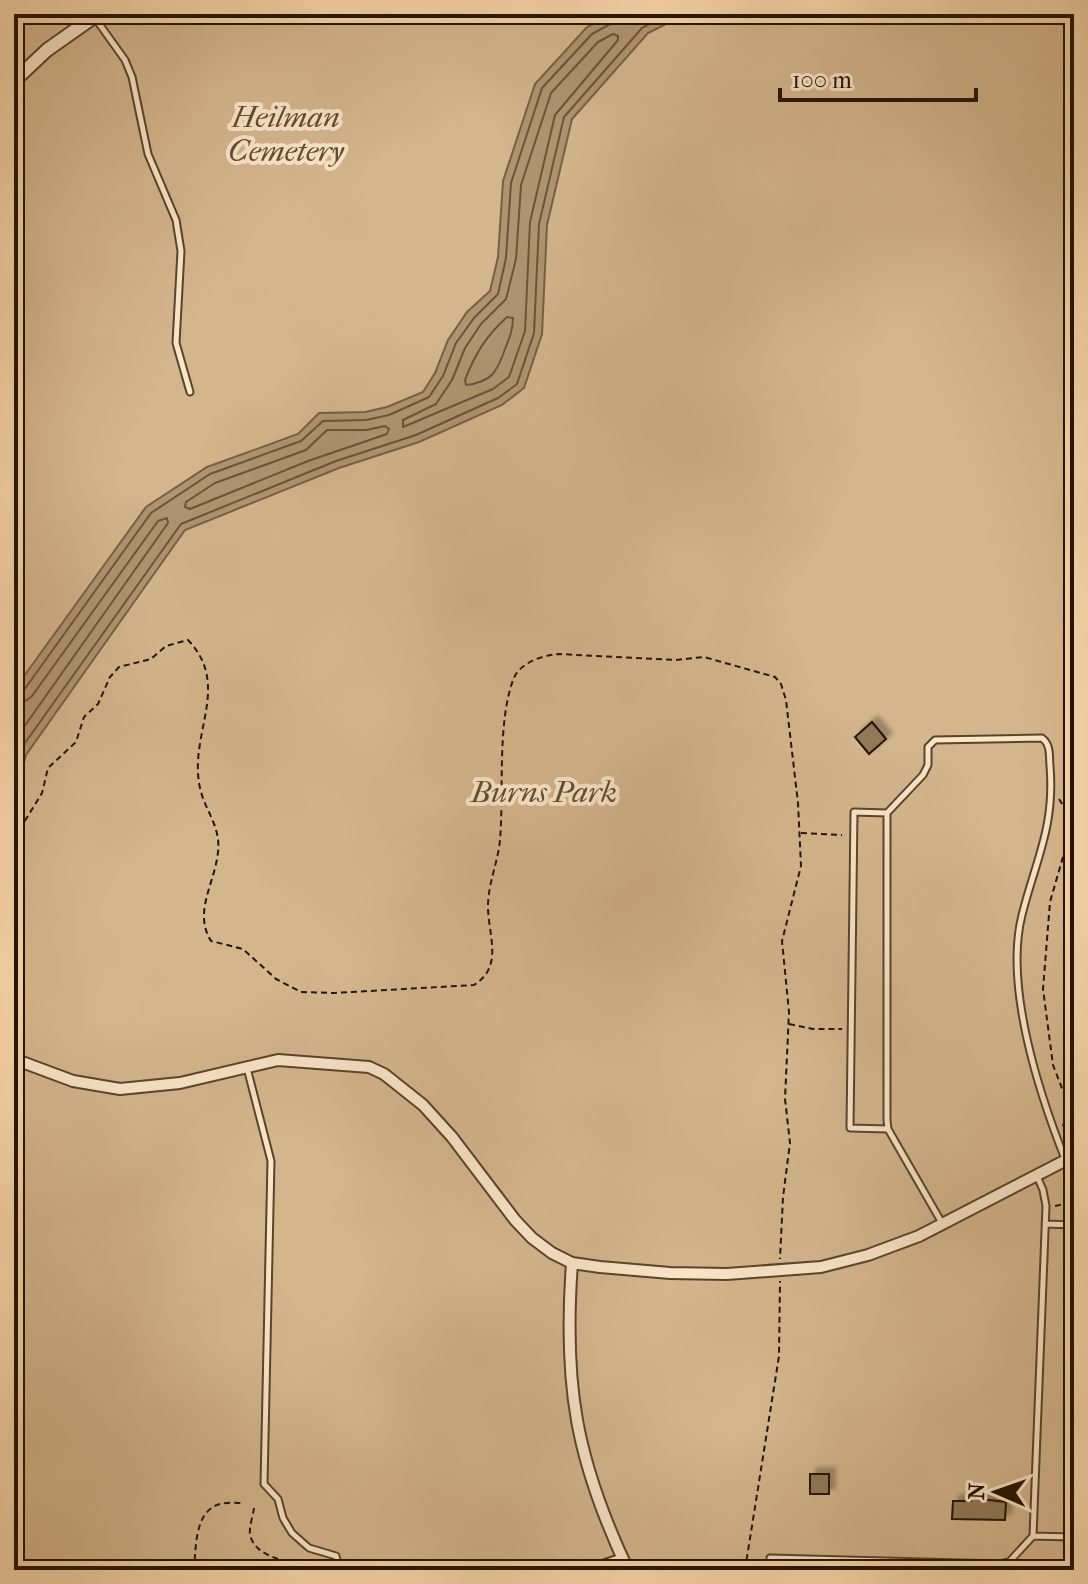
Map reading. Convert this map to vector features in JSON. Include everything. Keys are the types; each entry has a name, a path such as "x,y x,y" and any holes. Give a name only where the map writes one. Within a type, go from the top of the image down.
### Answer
{"street":[{"path":"14,81 47,50 95,15"},
{"path":"14,1059 73,1081 120,1089 180,1083 246,1065 278,1060 353,1064 384,1074 423,1105 452,1137 515,1220 552,1253 572,1263 670,1273 779,1271 821,1267 868,1255 942,1224 1070,1158"},
{"path":"572,1263 568,1342 573,1408 594,1492 628,1570"}],"lane":[{"path":"95,15 125,60 132,77 148,154 176,220 181,251 176,343 190,392"},
{"path":"942,1224 888,1129 887,813 923,775 928,765 928,747 935,740 1042,738 1048,746 1051,787 1047,835 1018,938 1019,985 1024,1022 1045,1105 1057,1140 1070,1158"},
{"path":"887,813 854,812 850,1128 888,1129"},
{"path":"246,1065 271,1161 264,1484 276,1496 292,1533 309,1548 336,1556 340,1570"},
{"path":"770,1570 770,1558 1001,1567 1033,1536 1046,1206 1036,1175"},
{"path":"1045,1224 1074,1225"},
{"path":"1033,1536 1072,1537 1074,1454"},
{"path":"583,1570 622,1556"}],"path":[{"path":"14,869 19,860 23,824 42,793 48,768 76,742 84,717 98,704 110,677 119,667 151,659 166,646 188,640 198,651 208,673 210,690 198,754 200,788 219,832 218,854 204,910 204,929 211,941 243,949 276,979 301,992 474,985 486,974 493,957 488,901 499,843 503,746 513,677 523,667 546,655 578,654 676,660 704,657 775,677 786,700 800,833 799,875 782,941 788,1023 785,1099 790,1143 779,1271 779,1356 745,1570"},
{"path":"1051,787 1064,807 1067,843 1050,902 1043,969 1053,1065 1068,1104 1068,1114 1057,1140"},
{"path":"800,833 853,836"},
{"path":"788,1023 813,1029 851,1029"},
{"path":"1046,1206 1074,1202"},
{"path":"194,1570 198,1531 207,1513 219,1504 243,1503"},
{"path":"254,1508 250,1537 260,1551 278,1559 331,1570"},
{"path":"266,1570 278,1559"}],"green space":[{"name":"Burns Park","path":"14,14 1074,14 1074,1570 14,1570"}],"water":[{"path":"613,14 686,14 648,33 572,119 547,225 542,334 524,388 502,405 419,442 339,468 185,530 26,755 14,797 14,690 146,507 207,467 298,434 319,413 365,412 387,407 423,392 435,373 448,340 467,312 490,291 498,257 503,181 535,84 587,27"}],"building":[{"path":"872,722 886,739 869,754 855,737"},
{"path":"810,1474 829,1474 829,1494 810,1494"},
{"path":"971,1498 1006,1502 1005,1520 952,1519 953,1501 971,1501"}],"park label":[{"name":"Heilman Cemetery","path":"286,134"}]}
